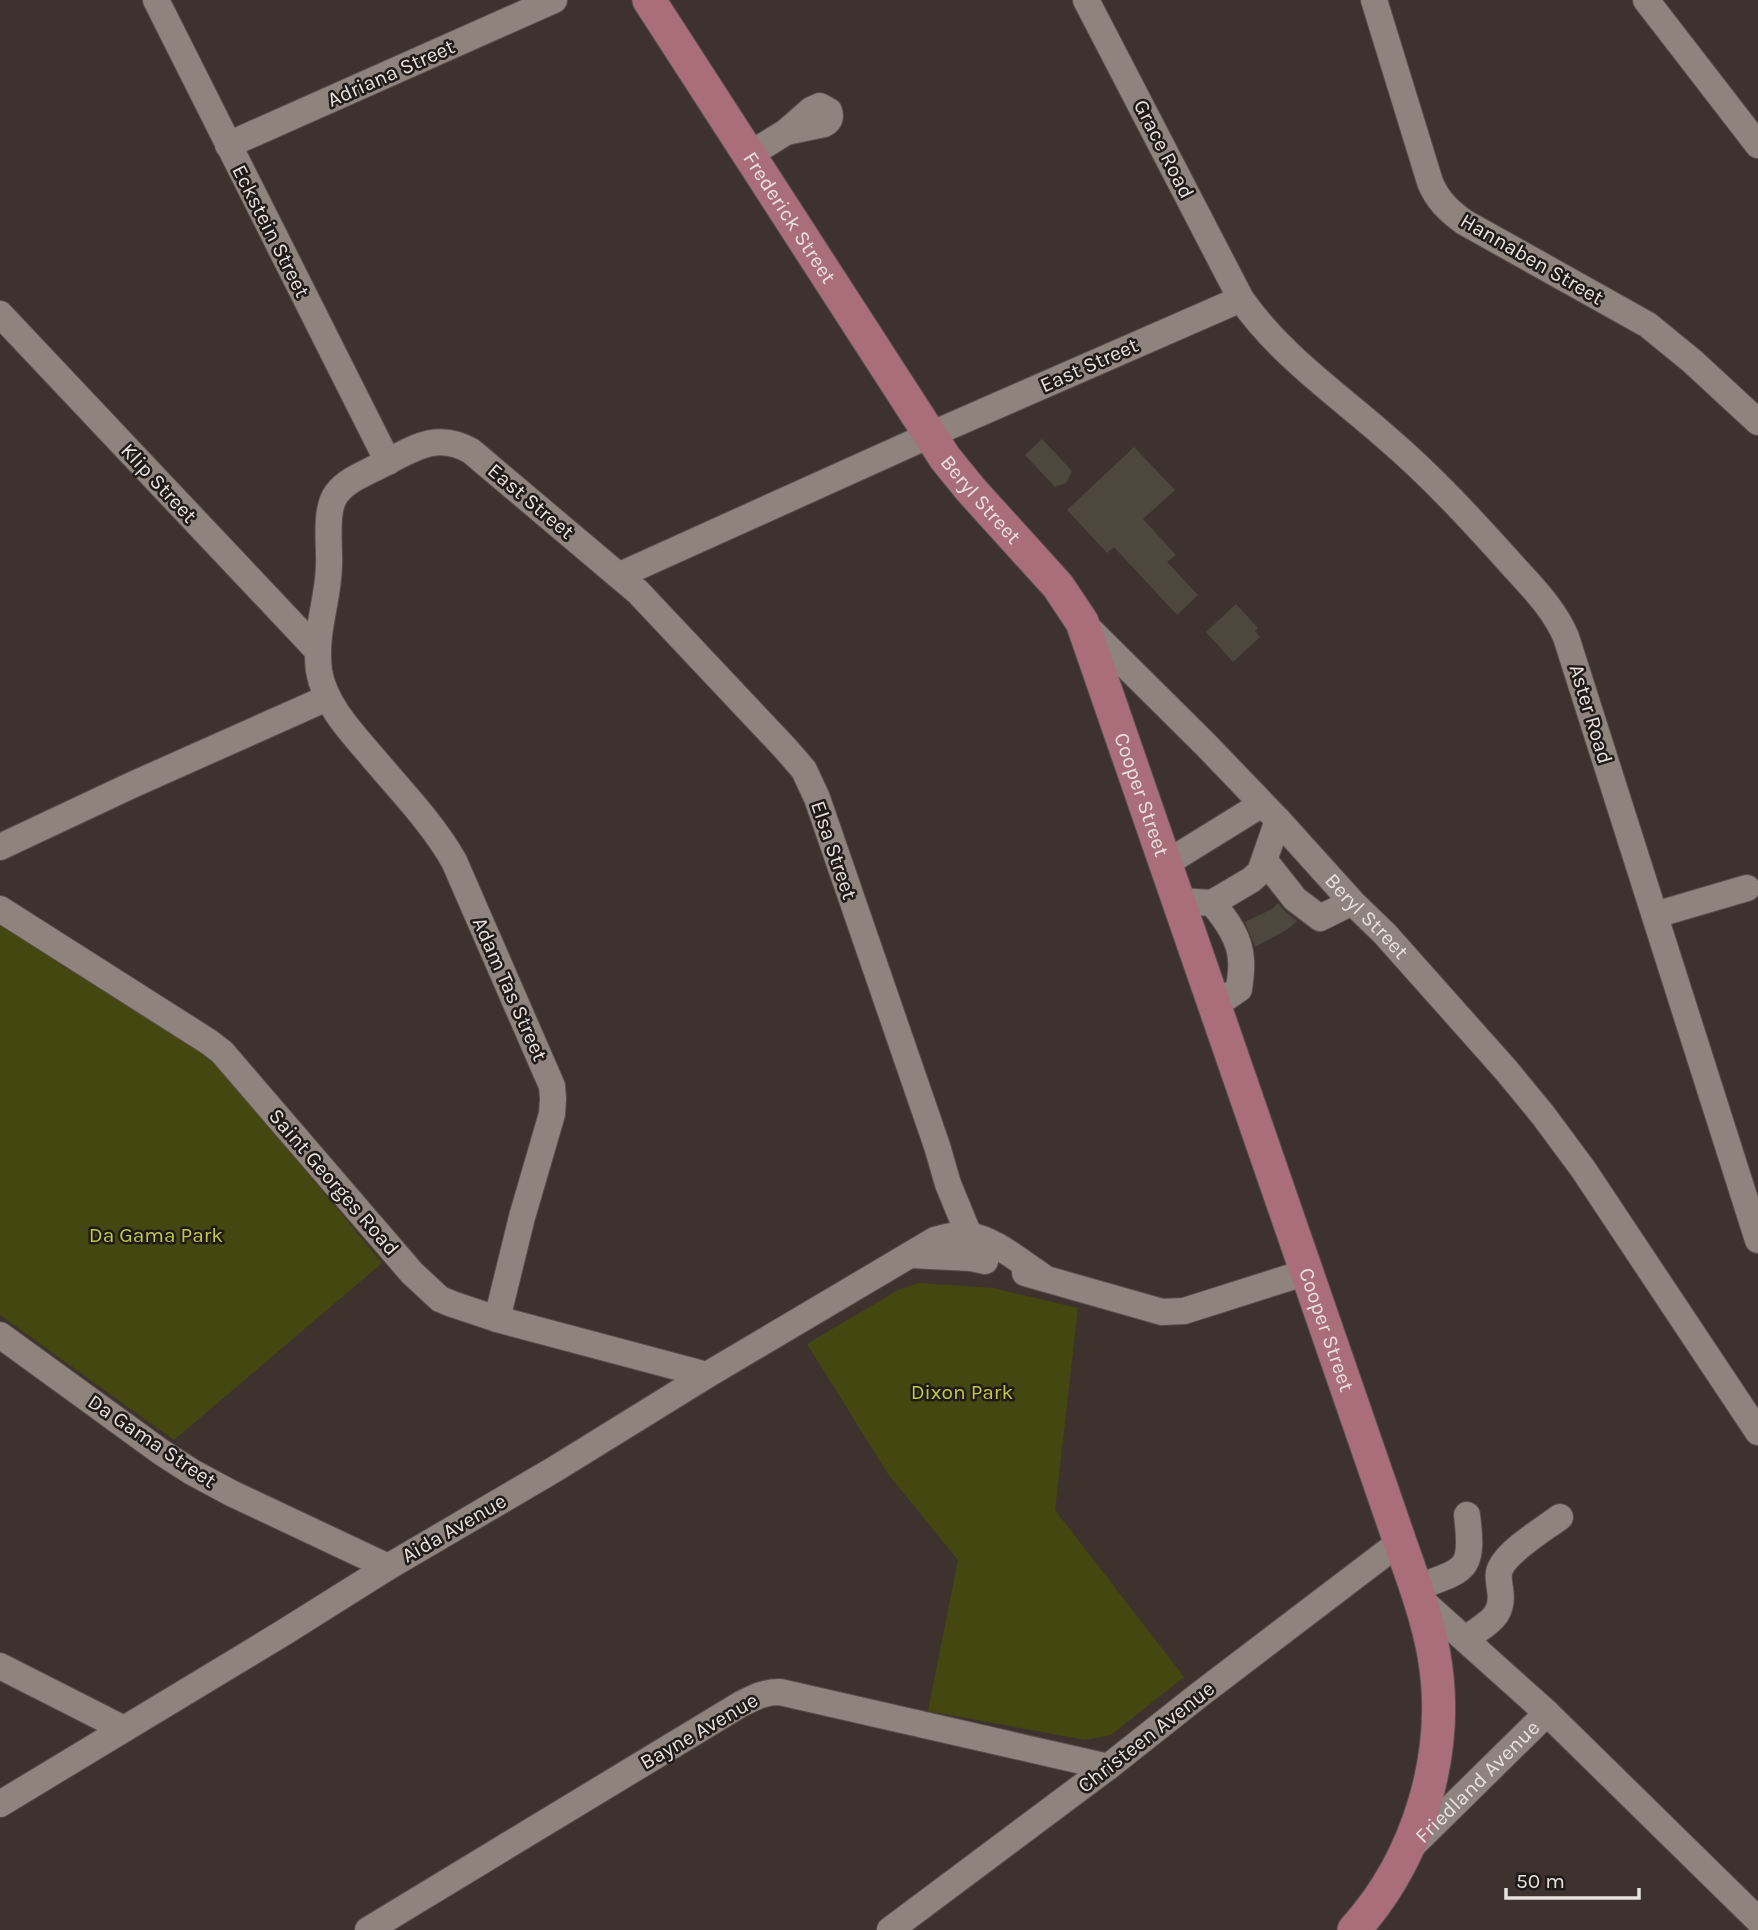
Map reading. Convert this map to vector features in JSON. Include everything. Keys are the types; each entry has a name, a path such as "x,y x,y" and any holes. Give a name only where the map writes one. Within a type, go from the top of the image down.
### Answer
{"main road":[{"name":"Frederick Street","path":"649,0 930,435"},
{"name":"Beryl Street","path":"930,435 971,490 1058,586 1082,622"},
{"name":"Cooper Street","path":"1082,622 1418,1594"},
{"name":"Friedland Avenue","path":"1354,1930 1390,1882 1407,1851 1435,1763 1437,1679 1434,1654 1418,1594"}],"street":[{"name":"Eckstein Street","path":"156,0 388,462"},
{"name":"Adriana Street","path":"228,145 554,0"},
{"name":"Grace Road","path":"1086,0 1241,299"},
{"name":"Hannaben Street","path":"1374,0 1430,182 1441,202 1464,222 1648,325 1692,361 1758,422"},
{"path":"1646,0 1758,145"},
{"path":"750,155 786,132"},
{"name":"East Street","path":"327,698 320,674 318,652 319,628 329,582 330,512 334,497 352,480 431,443 451,442 480,459 620,575 1241,299"},
{"name":"Aster Road","path":"1241,299 1263,328 1299,363 1390,440 1463,511 1559,621 1758,1240"},
{"name":"Klip Street","path":"0,314 318,652"},
{"name":"Elsa Street","path":"620,575 785,748 809,779 937,1146 948,1184 960,1247"},
{"name":"Beryl Street","path":"1082,622 1270,812 1385,934 1506,1070 1583,1169 1758,1432"},
{"path":"0,847 327,698"},
{"name":"Adam Tas Street","path":"327,698 344,723 446,846 552,1086 552,1114 522,1217 497,1319"},
{"path":"1177,901 1212,903 1260,872 1265,861 1270,812"},
{"path":"1165,863 1270,812"},
{"path":"1265,861 1295,900 1320,918 1352,902"},
{"path":"1654,915 1747,888"},
{"path":"1212,903 1226,918 1241,959 1239,989 1214,1006"},
{"name":"Saint Georges Road","path":"0,909 222,1052 425,1287 440,1299 497,1319 707,1375"},
{"name":"Aida Avenue","path":"0,1804 388,1567 911,1255 994,1245 1042,1276 1161,1312 1184,1311 1307,1272"},
{"name":"Da Gama Street","path":"0,1335 192,1472 388,1567"},
{"path":"1418,1594 1451,1575 1469,1558 1471,1544 1467,1515"},
{"path":"1466,1639 1500,1610 1502,1600 1498,1574 1508,1556 1560,1517"},
{"name":"Christeen Avenue","path":"890,1930 1108,1767 1400,1542"},
{"name":"Cooper Street","path":"1418,1594 1547,1713 1758,1920"},
{"path":"0,1666 124,1729"},
{"name":"Bayne Avenue","path":"368,1930 741,1704 768,1692 780,1692 814,1702 1108,1767"},
{"name":"Friedland Avenue","path":"1407,1851 1547,1713"}],"green space":[{"name":"Da Gama Park","path":"0,923 63,966 195,1047 227,1076 382,1263 174,1440 0,1315"},
{"name":"Dixon Park","path":"919,1283 993,1288 1078,1308 1055,1510 1184,1677 1111,1735 1085,1740 928,1711 958,1560 888,1474 807,1344 898,1290"}],"building":[{"path":"1042,439 1072,471 1066,483 1055,487 1025,455"},
{"path":"1134,447 1175,490 1143,519 1176,555 1167,562 1198,595 1177,615 1114,547 1107,553 1067,510"},
{"path":"1236,604 1258,628 1255,631 1260,637 1233,662 1206,632"},
{"path":"1278,903 1297,921 1255,947 1245,922 1272,909"}]}
